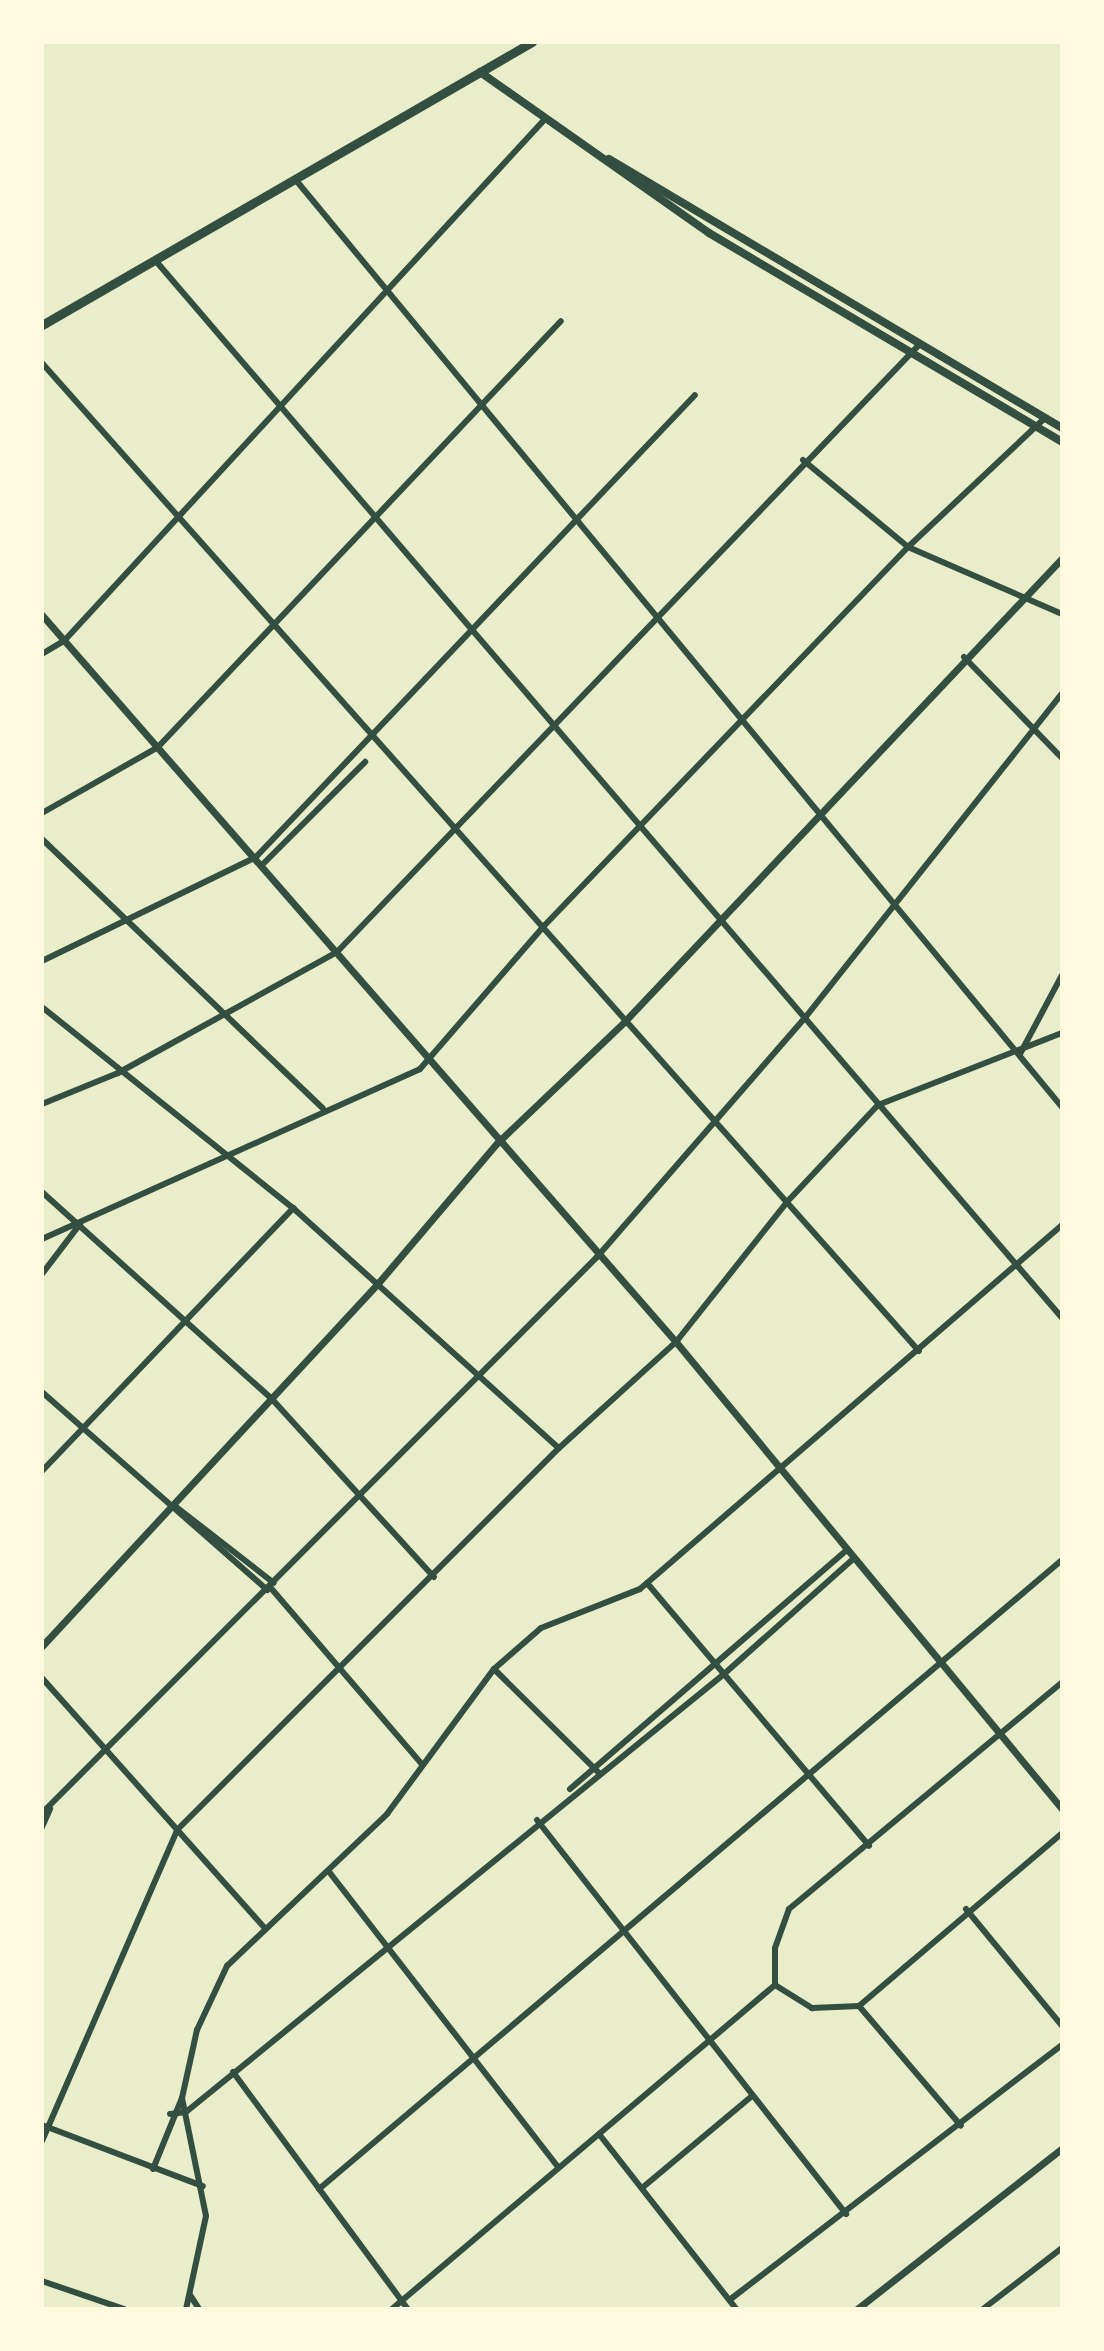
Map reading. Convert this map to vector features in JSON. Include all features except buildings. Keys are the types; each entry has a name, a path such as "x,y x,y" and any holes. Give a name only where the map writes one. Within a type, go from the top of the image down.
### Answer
{"highway":[{"path":"42,325 532,42"}],"main road":[{"path":"480,72 605,158 631,182 909,356 1062,442"},
{"path":"605,158 637,170 918,346 1062,428"}],"street":[{"path":"42,654 64,641 546,118"},
{"path":"295,179 894,909 1062,1107"},
{"path":"155,260 1062,1318"},
{"path":"42,813 158,747 272,623 561,321"},
{"path":"42,1104 118,1073 220,1012 337,952 457,832 654,616 803,460 918,346"},
{"path":"42,363 919,1351"},
{"path":"42,961 129,923 256,857 374,738 695,395"},
{"path":"42,1239 80,1224 323,1108 420,1069 426,1058 542,928 743,724 908,547 1044,419"},
{"path":"803,460 908,547 1062,614"},
{"path":"42,1646 379,1282 497,1143 625,1021 964,657 1062,558"},
{"path":"42,615 256,857 497,1143 676,1342 785,1471 935,1663 1062,1809"},
{"path":"964,657 1062,758"},
{"path":"42,1813 50,1809 597,1257 804,1019 1062,693"},
{"path":"262,865 365,762"},
{"path":"42,839 323,1108"},
{"path":"1020,1054 1062,975"},
{"path":"42,1007 118,1073 293,1208 379,1282 559,1448"},
{"path":"42,2141 45,2127 177,1830 434,1577 559,1448 676,1342 786,1203 878,1105 1020,1054 1062,1033"},
{"path":"42,1192 185,1317 271,1398 434,1577"},
{"path":"42,1471 185,1317 293,1208"},
{"path":"42,1274 80,1224"},
{"path":"153,2169 170,2114 182,2098 197,2030 227,1966 265,1928 330,1873 387,1814 421,1763 494,1669 541,1628 647,1583 785,1471 1062,1225"},
{"path":"42,1392 271,1587 421,1763"},
{"path":"563,1799 593,1767 847,1550"},
{"path":"170,2114 186,2112 537,1820 600,1774 724,1674 854,1558"},
{"path":"319,2189 935,1663 1062,1560"},
{"path":"647,1583 869,1846"},
{"path":"494,1669 600,1774"},
{"path":"42,1678 265,1928"},
{"path":"392,2309 775,1985 775,1948 789,1909 1002,1737 1062,1682"},
{"path":"42,1826 50,1809"},
{"path":"537,1820 708,2042 846,2214"},
{"path":"775,1985 812,2008 859,2006 966,1909 1062,1833"},
{"path":"330,1873 390,1945 559,2168"},
{"path":"966,1909 1062,2026"},
{"path":"859,2006 961,2126"},
{"path":"732,2298 961,2126 1062,2045"},
{"path":"233,2072 408,2309"},
{"path":"642,2188 752,2096"},
{"path":"182,2098 204,2186 206,2237 186,2309"},
{"path":"45,2127 204,2186"},
{"path":"599,2134 732,2298 736,2309"},
{"path":"857,2309 1062,2148"},
{"path":"983,2309 1062,2248"},
{"path":"42,2281 124,2309"},
{"path":"190,2295 199,2309"}]}
